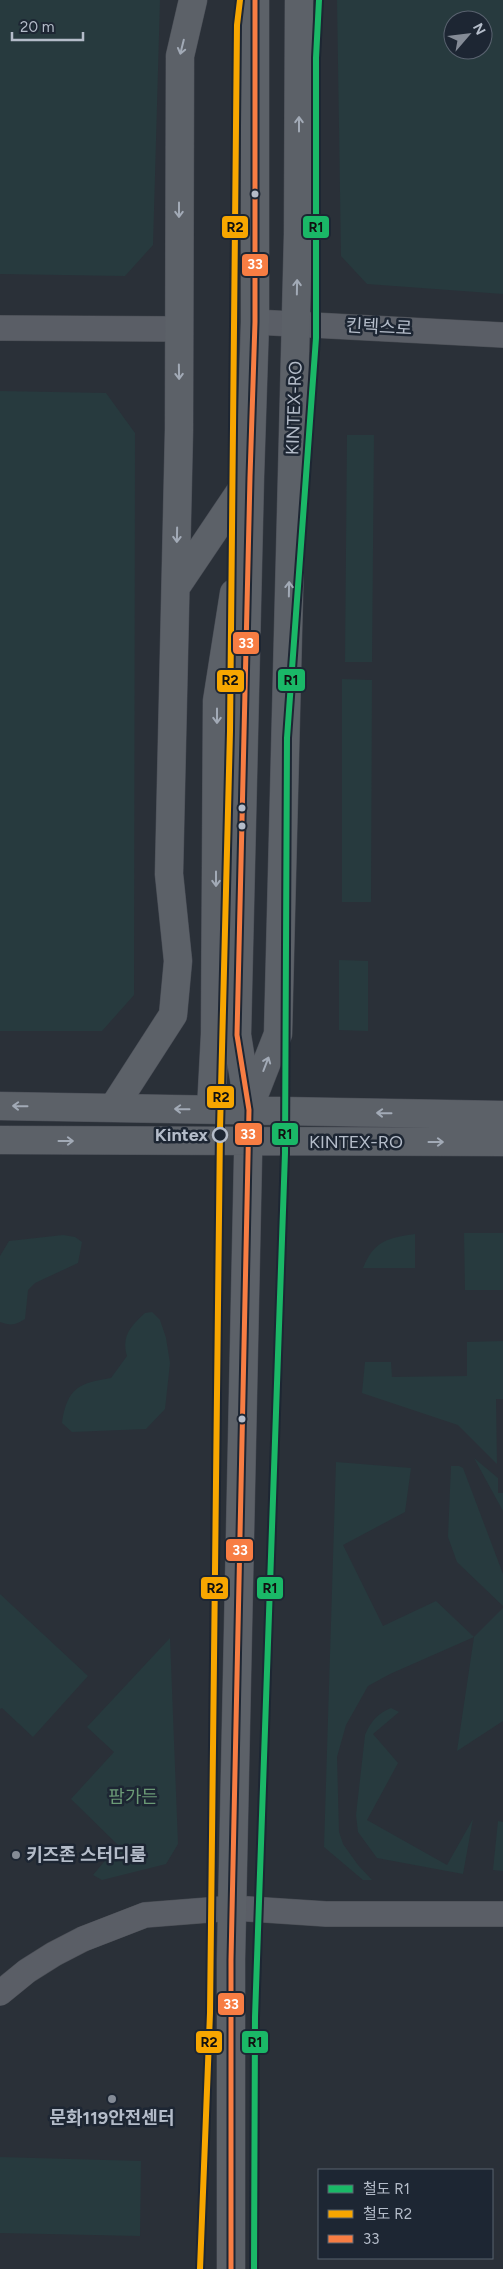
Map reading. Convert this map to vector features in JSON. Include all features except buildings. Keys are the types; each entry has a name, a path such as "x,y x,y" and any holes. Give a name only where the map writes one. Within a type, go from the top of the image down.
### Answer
{"main road":[{"path":"113,1108 173,1015 178,961 169,874 180,430 178,329 180,56 194,0"},
{"path":"231,2269 231,1970 234,1908 249,1110 237,1035 255,322 255,0"},
{"name":"KINTEX-RO","path":"249,1110 278,1034 296,323 299,0"},
{"path":"176,587 250,477"},
{"path":"211,1109 215,1034 217,701 238,571 250,477"},
{"name":"KINTEX-RO","path":"0,1106 503,1115"},
{"name":"KINTEX-RO","path":"0,1140 503,1142"}],"street":[{"name":"킨텍스로","path":"255,322 503,335"},
{"path":"0,328 178,329"},
{"path":"0,1993 27,1971 54,1954 83,1939 145,1915 234,1908 326,1914 503,1914"}],"green space":[{"path":"0,0 160,0 153,245 125,276 0,274"},
{"path":"337,0 503,0 503,294 367,284 341,256"},
{"path":"0,391 106,393 135,433 134,995 102,1031 0,1031"},
{"path":"347,435 374,435 372,662 345,662"},
{"path":"342,679 372,680 371,902 342,902"},
{"path":"339,960 368,961 368,1031 339,1030"},
{"path":"464,1233 503,1233 503,1290 465,1290"},
{"path":"415,1234 415,1268 363,1268 372,1252 383,1242"},
{"path":"63,1235 75,1237 82,1242 78,1263 35,1283 28,1290 25,1319 13,1324 0,1322 0,1256 9,1241"},
{"path":"152,1312 160,1320 166,1338 170,1363 165,1409 146,1429 72,1432 62,1423 64,1411 71,1395 83,1385 111,1378 127,1356 125,1343 128,1332 145,1313"},
{"path":"503,1341 503,1399 496,1399 497,1464 458,1425 362,1393 365,1362 391,1362 392,1377 467,1376 467,1342"},
{"path":"474,1458 498,1478 498,1493 503,1493 503,1511"},
{"path":"336,1462 411,1468 405,1512 343,1545 383,1626 436,1601 474,1637 390,1674 368,1686 346,1725 337,1757 339,1832 343,1844 372,1880 363,1880 324,1847"},
{"path":"451,1466 463,1468 503,1574 503,1606 457,1562 448,1537"},
{"path":"0,1594 88,1676 33,1737 2,1708 0,1709"},
{"path":"503,1608 503,1721 457,1751 474,1637"},
{"name":"팜가든","path":"170,1638 178,1844 166,1864 102,1880 93,1875 118,1845 71,1799 114,1752 87,1727"},
{"path":"391,1708 399,1712 373,1734 398,1763 367,1820 447,1865 473,1819 463,1874 377,1858 358,1832 356,1815 365,1735 375,1718"},
{"path":"498,1821 503,1822 503,1871 493,1870"},
{"path":"0,2157 141,2161 140,2236 0,2233"}],"rail line":[{"name":"R2","path":"200,2269 210,2013 220,1129 230,731 237,25 240,0"},
{"name":"R1","path":"254,2269 255,2017 285,1153 287,738 316,338 316,58 319,0"}],"transit line":[{"name":"33","path":"231,2269 231,1960 249,1110 237,1035 255,322 255,0"}],"place":[{"name":"Kintex","path":"220,1135"},
{"name":"키즈존 스터디룸","path":"16,1855"},
{"name":"문화119안전센터","path":"112,2099"}]}
